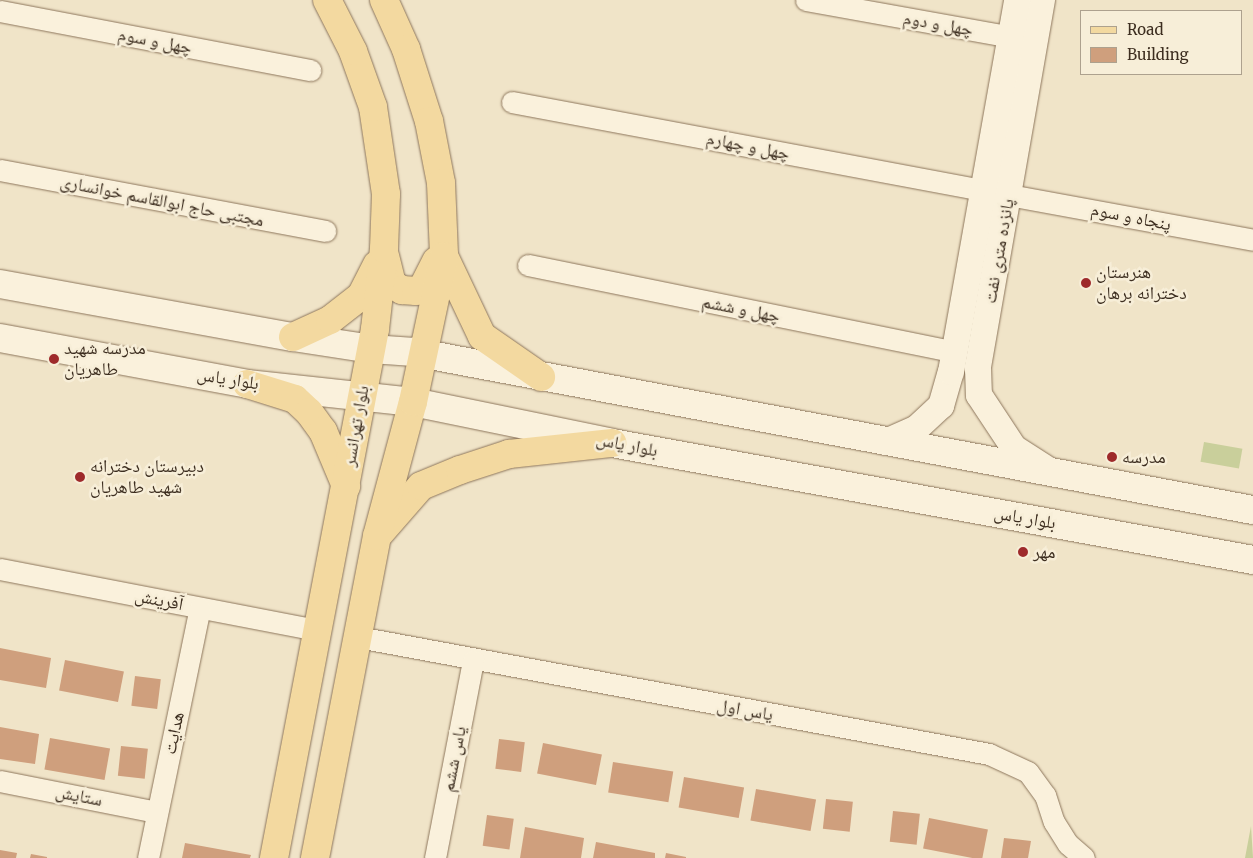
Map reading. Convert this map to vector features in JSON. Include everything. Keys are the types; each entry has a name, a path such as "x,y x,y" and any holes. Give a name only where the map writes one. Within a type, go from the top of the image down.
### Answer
{"main road":[{"name":"بلوار تهرانسر","path":"274,858 371,349 384,250 386,194 373,107 353,51 327,0"},
{"path":"314,858 377,536 413,402 443,245 441,183 429,121 406,50 384,0"},
{"path":"384,250 392,284 402,290 416,290 429,280 443,245"},
{"path":"443,245 482,336 541,378"},
{"path":"293,337 330,320 361,296 384,250"},
{"path":"0,284 293,337 371,349 421,353 541,378 1253,510"},
{"name":"بلوار یاس","path":"0,338 247,384 413,402 612,443 1253,560"},
{"path":"247,384 295,399 309,412 323,431 346,486"},
{"path":"377,536 420,486 460,470 509,454 612,443"}],"street":[{"name":"چهل و دوم","path":"806,0 1023,39"},
{"name":"پانزده متری نفت","path":"1018,0 1023,39 1009,194 980,356 979,395 1014,448 1052,473"},
{"name":"پانزده متری نفت","path":"886,442 917,428 941,406 954,352 984,190 1023,39 1042,0"},
{"name":"چهل و سوم","path":"0,12 310,70"},
{"name":"چهل و چهارم","path":"512,102 984,190"},
{"name":"مجتبی حاج ابوالقاسم خوانساری","path":"0,170 325,231"},
{"path":"984,190 1009,194"},
{"name":"پنجاه و سوم","path":"1009,194 1253,240"},
{"name":"چهل و ششم","path":"528,266 954,352"},
{"path":"954,352 980,356"},
{"name":"آفرینش","path":"0,569 318,630"},
{"name":"هدایت","path":"148,858 200,608"},
{"name":"یاس اول","path":"358,637 473,661 989,754 1028,772 1045,795 1054,822 1068,844 1084,858"},
{"name":"یاس ششم","path":"435,858 473,661"},
{"name":"ستایش","path":"0,781 158,812"}],"green space":[{"path":"1204,442 1242,449 1239,468 1201,462"},
{"path":"1251,826 1253,858 1245,858"}],"building":[{"path":"0,648 51,658 46,688 0,680"},
{"path":"65,660 124,671 118,702 59,690"},
{"path":"135,676 161,679 157,709 131,706"},
{"path":"0,727 39,734 35,764 0,759"},
{"path":"50,738 110,749 105,780 44,770"},
{"path":"499,739 525,742 521,772 495,769"},
{"path":"543,743 602,754 596,785 537,773"},
{"path":"121,746 148,749 145,779 118,776"},
{"path":"613,762 673,772 668,802 608,793"},
{"path":"684,777 744,788 739,818 679,808"},
{"path":"756,789 816,800 811,831 750,821"},
{"path":"826,799 853,802 850,832 823,829"},
{"path":"893,811 920,814 917,845 890,842"},
{"path":"487,815 514,819 509,849 483,846"},
{"path":"929,818 988,829 982,858 972,858 923,848"},
{"path":"525,827 584,838 581,858 520,858"},
{"path":"1004,838 1031,841 1028,858 1001,858"},
{"path":"596,842 655,853 655,858 593,858"},
{"path":"185,843 251,855 250,858 182,858"},
{"path":"0,850 17,853 16,858 0,858"},
{"path":"666,853 686,857 686,858 665,858"},
{"path":"31,854 47,857 47,858 30,858"}],"place":[{"name":"هنرستان دخترانه برهان","path":"1086,283"},
{"name":"مدرسه شهید طاهریان","path":"54,359"},
{"name":"مدرسه","path":"1112,457"},
{"name":"دبیرستان دخترانه شهید طاهریان","path":"80,477"},
{"name":"مهر","path":"1023,552"}]}
